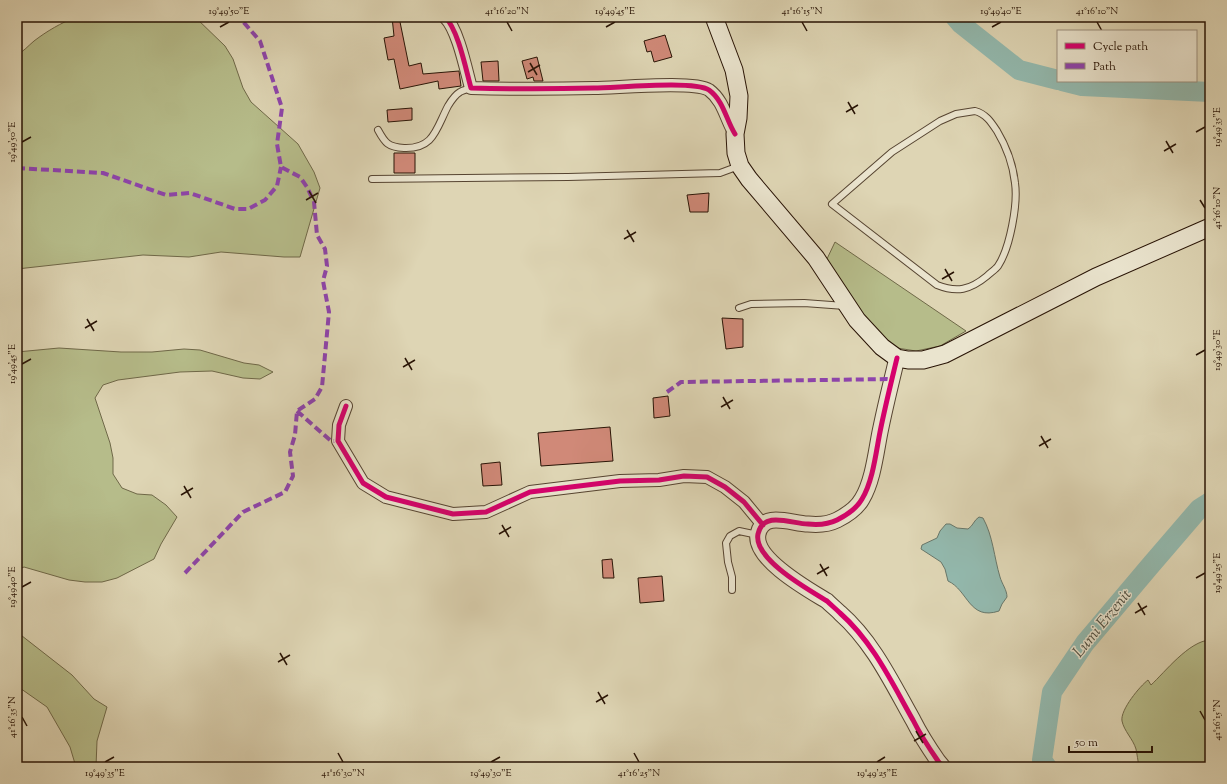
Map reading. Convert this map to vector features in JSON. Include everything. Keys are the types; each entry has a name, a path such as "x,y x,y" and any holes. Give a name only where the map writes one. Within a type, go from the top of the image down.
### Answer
{"main road":[{"path":"714,17 734,70 739,96 738,118 735,134 736,153 740,166 816,258 868,334 897,358 923,360 946,354 1096,277 1210,227"}],"street":[{"path":"445,17 449,21 456,35 471,88 528,89 667,85 698,86 709,90 715,96 725,111 729,125 735,134"},
{"path":"760,530 769,521 777,520 806,524 821,524 836,521 850,513 862,499 869,484 886,401 897,358"},
{"path":"346,406 339,425 338,441 363,483 386,497 453,514 486,512 530,492 620,481 659,480 684,476 707,477 725,487 744,502 760,530 760,546 774,565 808,590 828,602 867,642 893,684 913,722 943,767"}],"lane":[{"path":"378,130 384,141 393,147 421,147 430,141 452,100 460,91 471,88"},
{"path":"975,111 984,115 991,122 1001,138 1011,160 1016,183 1014,212 1009,241 998,266 980,282 971,287 960,289 949,290 936,285 832,204 892,152 928,128 956,114 975,111"},
{"path":"372,178 568,177 720,173 740,166"},
{"path":"739,308 751,304 804,303 848,306"},
{"path":"732,590 732,576 728,562 726,543 730,536 740,531 760,530"}],"green space":[{"path":"76,17 195,17 225,46 233,59 243,88 251,102 298,144 314,172 320,188 300,257 221,252 189,257 143,255 17,269 17,55 44,34"},
{"path":"835,242 966,331 940,346 916,351 897,348 876,334 826,261"},
{"path":"59,348 121,352 152,352 184,349 200,350 244,363 259,365 273,372 260,379 243,378 212,371 180,372 118,380 103,385 95,398 110,443 113,458 113,474 122,488 137,494 152,495 166,505 177,517 154,559 117,578 102,582 69,580 24,567 17,570 17,352"},
{"path":"17,632 72,675 94,699 107,707 97,741 96,767 76,767 70,747 47,707 17,686"},
{"path":"1210,640 1210,767 1139,767 1136,749 1122,721 1122,716 1127,705 1140,687 1148,680 1151,685 1186,651 1202,642"}],"water":[{"path":"979,517 983,518 989,532 1000,577 1007,594 1007,597 999,611 989,613 981,612 975,608 955,585 948,581 945,569 941,562 921,549 922,545 937,538 940,531 946,524 950,524 957,528 968,529"}],"building":[{"path":"392,17 399,17 409,66 421,63 423,74 459,71 461,86 439,89 438,81 400,89 394,59 388,60 384,38 394,36"},
{"path":"665,35 672,57 654,62 651,51 647,52 644,41"},
{"path":"537,57 543,81 534,81 533,77 527,79 522,61"},
{"path":"498,61 499,81 483,81 481,62"},
{"path":"412,108 412,120 388,122 387,110"},
{"path":"394,153 415,153 415,173 394,173"},
{"path":"709,193 708,212 690,212 687,195"},
{"path":"722,318 743,319 743,347 726,349"},
{"path":"668,396 670,416 654,418 653,398"},
{"path":"610,427 613,461 541,466 538,433"},
{"path":"500,462 502,485 483,486 481,464"},
{"path":"612,559 614,578 603,578 602,560"},
{"path":"662,576 664,601 640,603 638,578"}],"waterway":[{"name":"Lumi Erzenit","path":"955,17 961,24 1019,70 1057,80"},
{"name":"Lumi Erzenit","path":"1066,82 1082,86 1210,92"},
{"name":"Lumi Erzenit","path":"1047,767 1042,760 1052,692 1085,643 1199,509 1210,502"}],"marked path":[{"path":"185,573 243,512 285,492 293,476 290,452 295,435 297,411 315,399 322,387 329,312 323,281 327,266 325,249 317,235 314,202 307,187 300,177 281,167 277,144 282,108 260,41 239,17"},
{"path":"17,168 103,173 166,195 190,193 235,209 248,209 265,200 277,186 281,167"},
{"path":"667,392 681,382 892,379"},
{"path":"297,411 331,441 338,441"}],"cycle path":[{"path":"445,17 450,23 458,40 471,88 563,89 654,85 688,85 701,87 714,94 735,134"},
{"path":"897,358 869,484 860,502 855,508 844,516 827,523 812,524 779,520 766,522 761,527 758,534 759,544 764,553 784,573 827,601 852,624 881,664 925,741 943,767"},
{"path":"346,406 339,425 338,441 363,483 386,497 453,514 486,512 530,492 620,481 659,480 684,476 707,477 725,487 744,502 763,525"}]}
